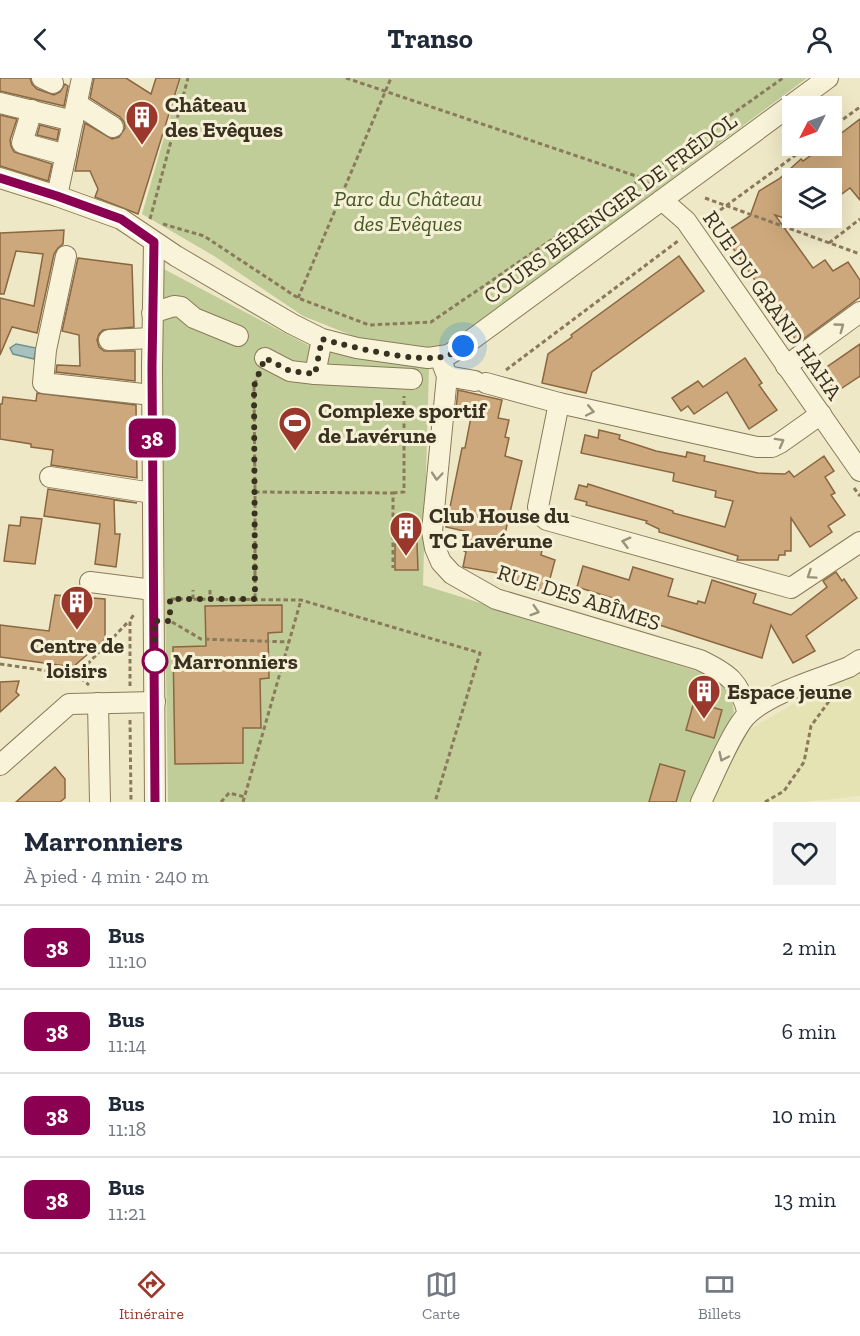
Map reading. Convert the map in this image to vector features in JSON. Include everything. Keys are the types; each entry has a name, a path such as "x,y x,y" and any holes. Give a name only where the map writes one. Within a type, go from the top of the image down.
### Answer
{"street":[{"name":"COURS BÉRENGER DE FRÉDOL","path":"0,178 121,219 292,324 322,339 357,348 428,358 440,357 463,346 828,78"},
{"path":"0,103 32,110 78,99"},
{"path":"78,99 113,127"},
{"path":"57,196 78,99"},
{"path":"32,110 22,143 66,155"},
{"name":"RUE DU GRAND HAHA","path":"662,200 686,221 860,471"},
{"path":"147,237 152,313 156,802"},
{"path":"66,256 46,350 44,383 152,395"},
{"path":"152,313 174,306 181,307 194,318 238,336"},
{"path":"786,366 860,312"},
{"path":"109,340 152,338"},
{"path":"315,374 322,339"},
{"name":"RUE DES ABÎMES","path":"440,357 447,376 432,531 435,548 441,562 452,574 496,599 700,660 724,671 744,697 748,714"},
{"path":"265,358 290,371 408,386"},
{"path":"447,376 481,382 559,404 757,447 772,447 780,443 821,414"},
{"path":"559,404 538,507 541,515 547,520 791,588 860,542"},
{"path":"50,477 152,493"},
{"path":"90,582 153,590"},
{"path":"701,802 727,747 748,714 772,698 860,660"},
{"path":"0,765 69,704 94,695 155,702"},
{"path":"94,695 99,729 100,802"}],"path":[{"path":"147,237 188,78"},
{"path":"346,78 642,178"},
{"path":"298,298 391,78"},
{"path":"161,223 204,236 298,298 369,325 431,322 642,178 783,78"},
{"path":"842,120 860,106"},
{"path":"481,382 489,373 499,375 794,156"},
{"path":"705,198 860,254"},
{"path":"829,243 860,219"},
{"path":"255,599 254,386 265,358"},
{"path":"255,492 404,492 408,386"},
{"path":"393,493 393,568"},
{"path":"193,590 193,600"},
{"path":"210,590 210,599"},
{"path":"170,599 301,600 480,653 435,802"},
{"path":"243,802 301,600"},
{"path":"77,675 130,620"},
{"path":"154,621 170,621 201,639 289,642"},
{"path":"0,664 77,675 94,695"},
{"path":"765,802 784,791 804,762 811,726 841,684 843,669"},
{"path":"221,802 229,793 245,796"}],"shaded area":[{"path":"860,665 860,796 803,802 707,802 748,730"}],"green space":[{"name":"Parc du Château des Evêques","path":"181,78 807,78 461,336 442,345 428,347 356,337 303,316 214,256 142,214"},
{"name":"Complexe sportif de Lavérune","path":"160,267 317,350 429,366 423,585 716,677 731,693 734,712 692,802 168,802"}],"water":[{"path":"16,344 36,348 34,359 13,354 10,348"}],"building":[{"path":"0,78 30,78 37,89 54,95 60,92 65,84 68,86 64,106 0,91"},
{"name":"Château des Evêques","path":"94,78 126,78 151,94 156,78 180,78 138,214 95,197 98,189 90,171 75,171 85,123 112,139 119,137 125,128 120,117 90,98"},
{"path":"0,115 17,119 10,140 14,152 52,164 48,181 0,166"},
{"path":"860,119 860,200 850,188 842,194 842,168 791,168 801,159 803,161 810,156 842,156 842,133"},
{"path":"40,125 59,130 57,140 37,135"},
{"path":"782,176 782,217 775,215 782,228 784,228 813,268 825,260 833,271 848,262 860,280 860,297 798,343 724,233 750,216 759,191"},
{"path":"64,230 63,244 54,254 37,333 12,327 0,355 0,298 34,306 43,254 16,251 4,294 0,294 0,233"},
{"path":"679,256 704,291 592,372 586,393 542,383 548,354"},
{"path":"78,258 132,265 134,327 103,330 97,340 99,347 104,351 135,351 135,381 56,372 57,365 80,366 79,335 62,331"},
{"path":"860,344 860,376 836,392 821,371"},
{"path":"745,358 762,383 759,385 777,410 749,429 727,392 694,414 688,406 681,411 672,398 698,381 703,387"},
{"path":"458,390 502,400 498,418 509,420 505,437 509,438 505,456 522,461 504,538 542,550 541,555 555,560 548,586 544,592 512,582 514,576 463,567 466,552 464,551 465,545 462,545 464,531 446,527 462,448 465,448 472,412 456,409"},
{"path":"37,393 136,405 137,478 51,465 53,450 0,439 0,404 2,404 3,397 36,401"},
{"path":"599,430 620,435 619,439 656,451 686,457 687,452 705,456 704,461 758,473 785,474 789,471 794,477 824,456 834,471 825,477 835,493 831,495 845,515 828,526 832,532 810,547 791,518 791,551 785,551 785,555 779,555 778,560 737,560 738,556 659,532 659,529 646,523 647,521 586,505 587,502 575,499 579,485 587,487 588,484 673,511 673,513 725,527 733,501 715,497 716,491 673,481 674,473 581,453 585,435 598,438"},
{"path":"48,489 137,503 114,500 115,534 120,534 116,567 95,564 100,524 44,516"},
{"path":"21,517 42,519 35,564 4,561 9,525 20,526"},
{"name":"Club House du TC Lavérune","path":"417,543 418,570 395,570 395,544"},
{"path":"583,566 629,580 633,567 673,579 668,596 697,604 698,601 705,603 712,580 756,594 753,603 791,615 827,587 823,581 836,572 842,581 844,579 857,598 806,636 815,651 793,663 771,625 762,658 619,612 622,601 577,587"},
{"name":"Centre de loisirs","path":"55,595 105,599 105,639 73,667 0,657 0,625 49,631"},
{"path":"282,605 282,632 268,633 269,678 260,679 261,728 243,728 243,763 175,764 173,647 206,646 205,606"},
{"path":"19,681 16,692 19,695 0,712 0,682"},
{"name":"Espace jeune","path":"694,702 722,710 714,738 686,730"},
{"path":"660,764 685,771 676,802 649,802"},
{"path":"55,767 65,779 65,798 60,802 16,802"}],"bus line":[{"name":"38","path":"0,178 121,219 154,242 152,367 155,802"}],"place":[{"name":"Château des Evêques","path":"142,146"},
{"name":"Complexe sportif de Lavérune","path":"295,452"},
{"name":"Club House du TC Lavérune","path":"406,557"},
{"name":"Centre de loisirs","path":"77,631"},
{"name":"Marronniers","path":"155,661"},
{"name":"Espace jeune","path":"704,720"}],"route":[{"path":"155,661 154,621 170,621 170,599 255,599 254,386 265,358 290,371 315,374 322,339 357,348 428,358 448,355 463,346"}]}
